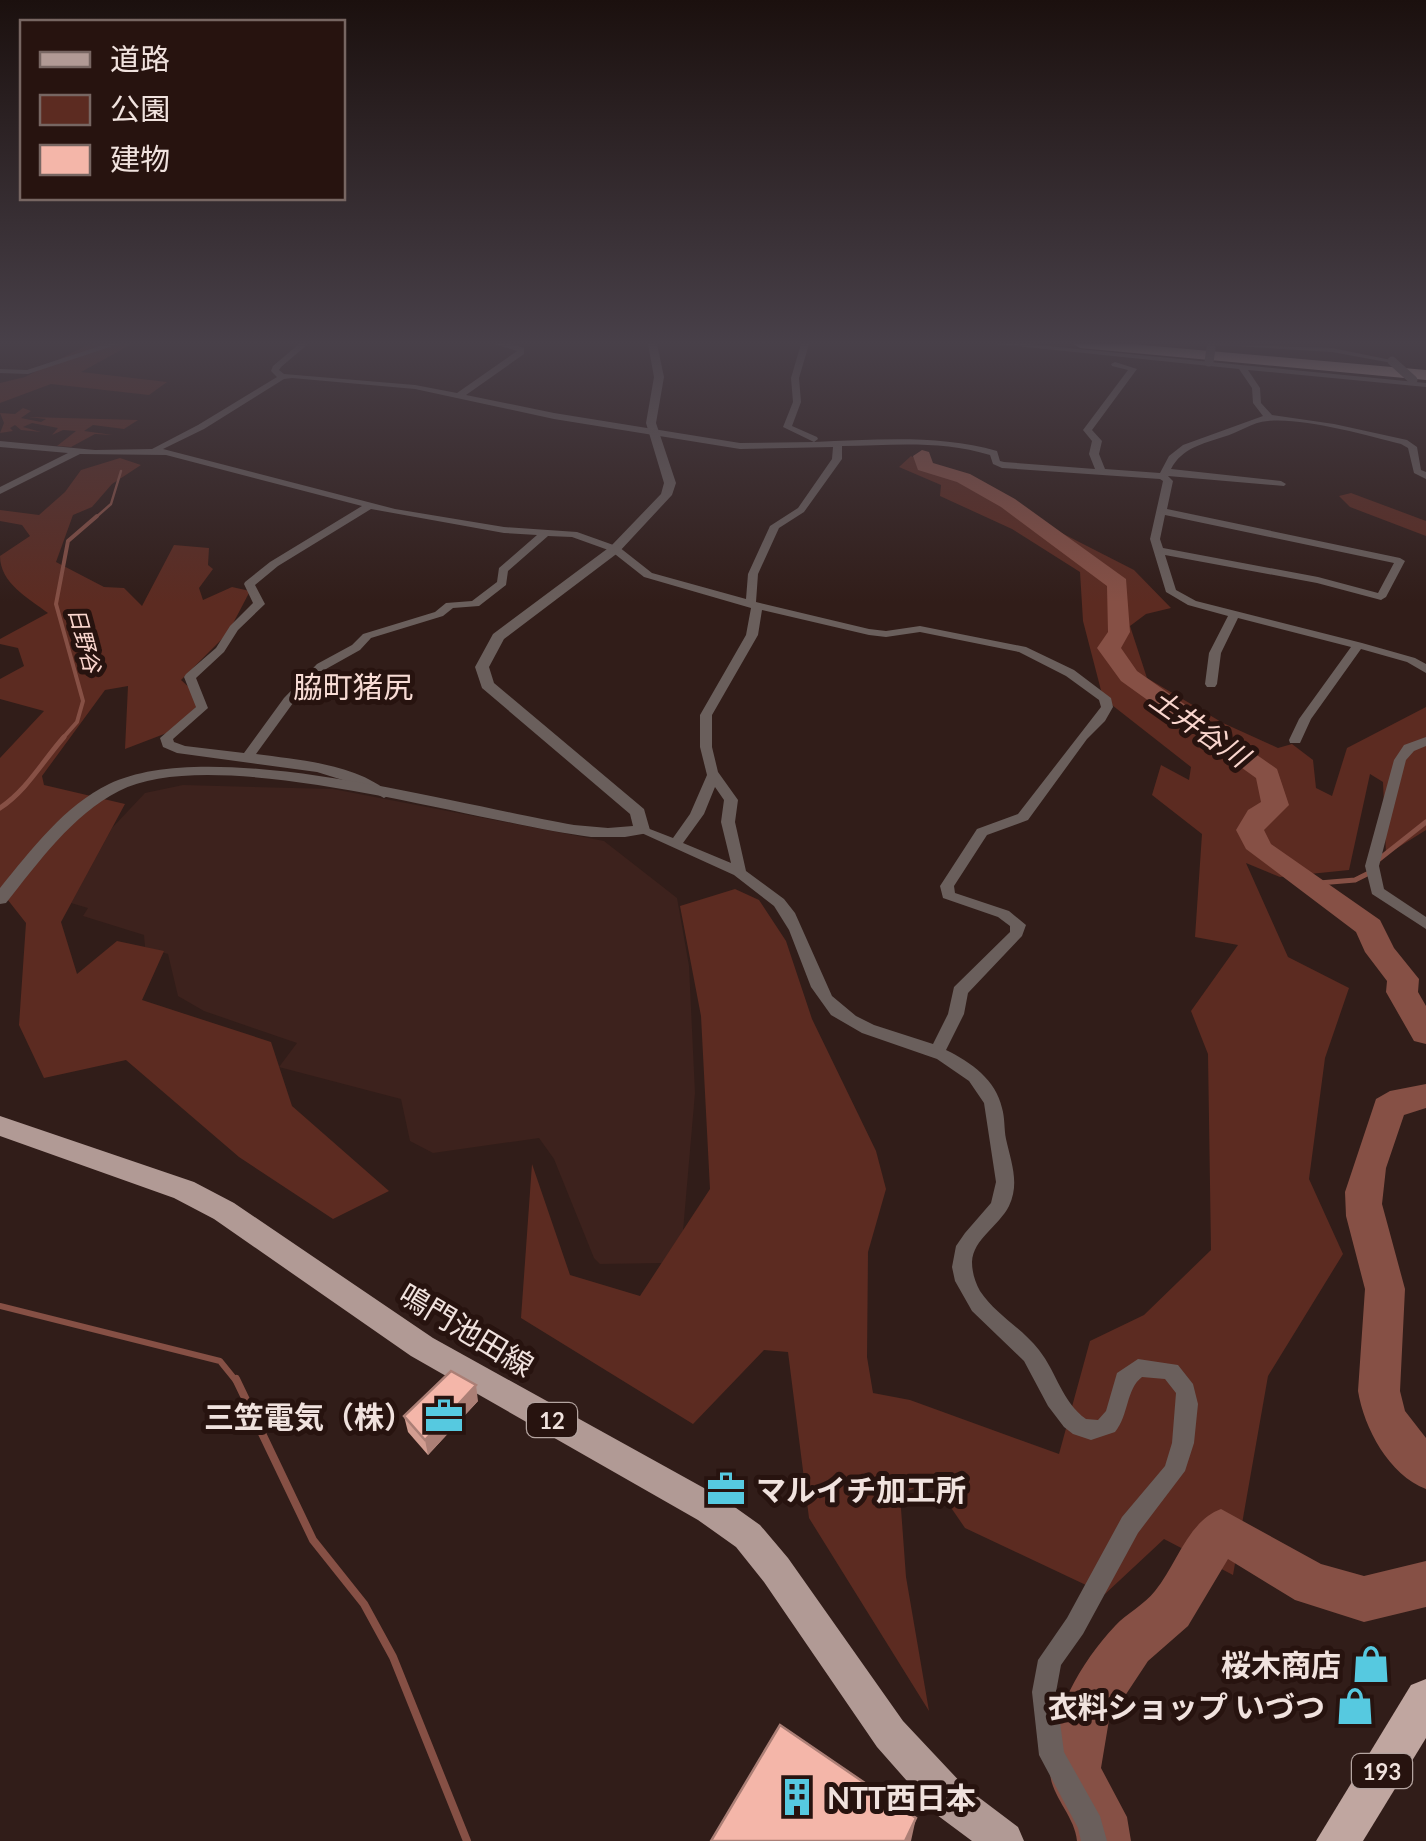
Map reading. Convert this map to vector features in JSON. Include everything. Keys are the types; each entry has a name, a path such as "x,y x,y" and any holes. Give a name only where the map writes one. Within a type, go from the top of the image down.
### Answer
{"highway":[{"name":"193","path":"1338,1841 1426,1700"}],"main road":[{"name":"鳴門池田線","path":"0,1126 184,1190 224,1211 422,1347 710,1508 748,1536 776,1570 890,1734 950,1801 1004,1841"}],"street":[{"path":"152,451 194,430"},
{"path":"641,430 740,446 838,442 967,445 994,454 996,462 1002,464 1281,484"},
{"path":"794,430 822,443"},
{"path":"1086,430 1097,441 1094,454 1100,469"},
{"path":"1164,473 1189,442 1232,430"},
{"path":"1339,430 1404,442 1412,448 1417,471 1426,476"},
{"path":"642,830 638,812 487,685 482,667 498,637 563,592 615,549 660,504 670,483 652,432"},
{"path":"677,842 697,814 713,776 706,747 706,715 752,636 754,574 774,526 801,510 837,460 838,442"},
{"path":"0,444 79,451 152,451 369,506 462,524 573,534 615,549 648,575 868,632 886,634 920,629 1022,649 1070,673 1105,698 1107,707 1023,817 982,832 947,886 948,895 959,902 1012,918 1018,925 1017,932 960,991 956,1014 938,1050"},
{"path":"0,491 79,451"},
{"path":"1164,473 1168,481 1155,538 1171,592 1234,616 1358,645 1411,660 1426,669"},
{"path":"369,506 274,564 249,584 260,604 190,677 202,708 166,738 168,744 339,774 372,783 384,794"},
{"path":"1158,550 1318,580 1381,597 1400,562 1162,511"},
{"path":"248,760 256,742 312,673 361,645 367,636 439,614 450,605 475,604 502,583 503,570 545,532"},
{"path":"1211,684 1215,652 1234,616"},
{"path":"1295,740 1305,719 1358,645"},
{"path":"1426,741 1410,748 1400,760 1372,873 1377,891 1426,924"},
{"path":"0,899 100,796 127,782 174,773 216,773 384,794 598,833 642,830 739,872 775,898 792,919 817,984 838,1012 850,1021 938,1050 981,1083 992,1098 1006,1167 1000,1206 964,1250 961,1264 965,1283 976,1302 1032,1356 1067,1414 1089,1430 1108,1427 1115,1419 1124,1379 1138,1368 1171,1371 1186,1390 1187,1422 1174,1471 1130,1526 1075,1626 1050,1660 1044,1692 1052,1755 1091,1826 1094,1841"},
{"path":"713,776 724,785 731,800 727,835 738,858 739,872"}],"shaded area":[{"path":"183,785 333,789 604,841 677,898 689,966 695,1093 683,1231 662,1263 600,1264 594,1258 554,1159 539,1138 433,1153 410,1141 401,1099 279,1067 297,1043 204,1011 178,996 168,954 145,947 144,935 83,916 88,908 71,903 112,828 145,793"}],"green space":[{"path":"56,430 86,430 113,435 95,434 71,447 57,446 76,431 63,430 52,435"},
{"path":"911,456 1134,570 1171,608 1146,614 1130,626 1147,678 1223,723 1278,748 1292,744 1313,760 1316,788 1332,796 1347,748 1426,707 1426,830 1386,855 1383,782 1370,774 1349,870 1280,877 1246,863 1288,957 1349,988 1325,1058 1309,1179 1343,1254 1268,1376 1233,1575 1164,1539 1105,1594 965,1528 932,1480 900,1495 906,1577 929,1711 809,1518 788,1352 764,1350 693,1424 521,1318 532,1164 570,1275 640,1296 710,1189 701,1016 680,906 735,889 759,900 786,941 812,1019 876,1151 886,1189 868,1252 867,1357 873,1393 910,1400 1059,1454 1090,1341 1144,1315 1211,1250 1208,1054 1191,1011 1238,945 1195,937 1202,834 1152,795 1161,765 1189,780 1191,767 1103,698 1083,621 1080,572 1012,529 940,496 941,485 899,467"},
{"path":"120,458 141,465 112,484 92,507 73,515 56,562 104,587 124,588 142,606 174,545 209,548 208,565 213,569 199,588 203,600 232,587 250,591 228,633 181,680 203,700 172,731 125,749 128,686 105,690 42,776 44,785 125,804 61,922 77,974 117,941 164,951 142,1000 271,1042 292,1106 389,1191 333,1219 239,1157 126,1060 44,1078 19,1025 26,923 0,890 0,758 44,711 0,699 0,679 24,666 18,648 0,644 0,639 48,613 16,589 1,566 0,556 30,536 22,525 0,521 0,510 39,515 65,492 81,470"},
{"path":"1351,493 1426,521 1426,536 1350,507 1339,496"}],"building":[{"path":"451,1371 476,1385 425,1440 404,1416"},
{"path":"780,1725 916,1818 905,1841 711,1841"}],"waterway":[{"name":"土井谷川","path":"922,456 925,466 964,478 1027,515 1118,584 1119,632 1109,648 1129,676 1268,775 1275,805 1258,816 1250,830 1260,849 1369,927 1380,952 1403,979 1402,992 1426,1033"},
{"name":"日野谷","path":"94,519 111,504 121,471"},
{"name":"日野谷","path":"62,739 77,722 83,701 56,604 68,541 97,516"},
{"name":"日野谷","path":"0,808 26,784 64,737"},
{"path":"1378,860 1426,822"},
{"path":"1307,884 1355,880 1369,873"},
{"name":"土井谷川","path":"1426,1096 1402,1100 1388,1108 1363,1192 1367,1229 1385,1289 1379,1374 1382,1407 1404,1444 1426,1469"},
{"path":"0,1306 220,1361 237,1382"},
{"path":"236,1379 313,1540 364,1604 393,1657 467,1841"},
{"name":"土井谷川","path":"1104,1841 1101,1817 1075,1773 1085,1711 1131,1644 1171,1609 1221,1530 1311,1584 1364,1599 1426,1584"}],"place":[{"name":"三笠電気（株）","path":"444,1416"},
{"name":"マルイチ加工所","path":"726,1489"},
{"name":"桜木商店","path":"1371,1664"},
{"name":"衣料ショップ いづつ","path":"1355,1706"},
{"name":"NTT西日本","path":"797,1797"}],"district":[{"name":"脇町猪尻","path":"353,686"}]}
